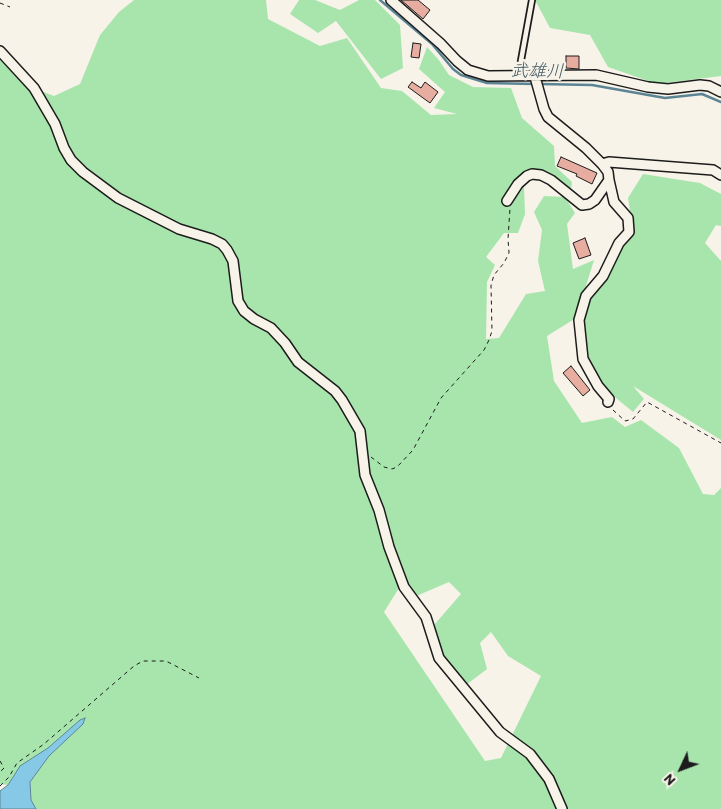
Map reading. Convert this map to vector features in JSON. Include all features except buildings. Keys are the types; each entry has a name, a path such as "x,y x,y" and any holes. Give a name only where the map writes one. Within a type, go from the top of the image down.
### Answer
{"street":[{"path":"391,0 442,44 468,70 488,76 596,75 648,87 668,89 700,85 709,86 721,92"},
{"path":"0,51 34,88 55,124 64,148 71,160 83,172 118,198 179,229 222,244 233,262 238,301 244,311 271,328 285,343 298,362 334,391 342,400 360,431 365,475 379,510 389,546 404,587 426,617 439,658 500,732 530,754 549,779 562,809"},
{"path":"535,77 548,117 586,148 602,164 608,172 614,202 628,218 629,232 619,243 603,276 586,296 579,320 583,359 598,386 608,399 608,402"},
{"path":"602,164 609,162 713,170 721,175"},
{"path":"507,201 518,184 532,174 541,175 551,180 582,205 589,204 595,200 609,180"}],"lane":[{"path":"518,77 532,0"}],"path":[{"path":"0,3 10,7"},
{"path":"362,447 384,467 392,469 397,467 413,450 441,398 484,350 492,331 490,285 509,253 508,239 511,210 507,201"},
{"path":"608,402 618,416 625,421 634,419 647,402 721,443"},
{"path":"0,786 9,777 17,763 44,744 134,666 142,662 166,661 199,678"},
{"path":"0,761 4,768 0,772"}],"green space":[{"path":"134,0 266,0 268,19 320,46 347,38 381,88 402,91 431,115 457,114 434,108 445,92 419,69 427,47 449,75 473,87 511,88 522,118 554,146 555,166 572,182 571,190 547,173 527,171 517,179 524,186 525,214 518,233 504,233 486,257 495,265 487,282 486,339 499,338 526,294 545,291 538,261 542,230 534,212 544,196 565,197 575,213 567,224 573,269 594,260 576,318 547,336 554,381 582,423 612,417 625,427 641,420 679,448 703,494 714,495 721,488 721,809 36,809 31,800 30,782 49,756 82,724 84,719 80,720 48,748 20,766 8,785 0,784 0,55 25,85 54,96 80,84 100,35 119,12","holes":["449,582 461,594 434,625 442,657 466,685 487,669 480,643 491,632 508,656 541,676 501,758 485,761 384,612 399,588 414,597"]},
{"path":"299,0 315,0 340,10 359,0 375,0 400,25 403,68 381,79 336,21 318,33 290,14"},
{"path":"535,0 721,0 721,76 657,84 608,67 590,35 550,28"},
{"path":"643,174 700,183 721,194 721,226 716,225 705,243 721,261 721,440 633,386 644,399 633,412 599,384 586,357 582,320 588,299 600,285 633,231 628,198"}],"water":[{"path":"85,718 83,724 49,756 30,782 31,800 36,809 0,809 0,791 8,785 20,766 48,748 80,720"}],"waterway":[{"name":"武雄川","path":"380,0 432,44 453,69 461,75 487,83 535,84"},
{"name":"武雄川","path":"540,84 592,85 665,98 702,94 721,102"}]}
